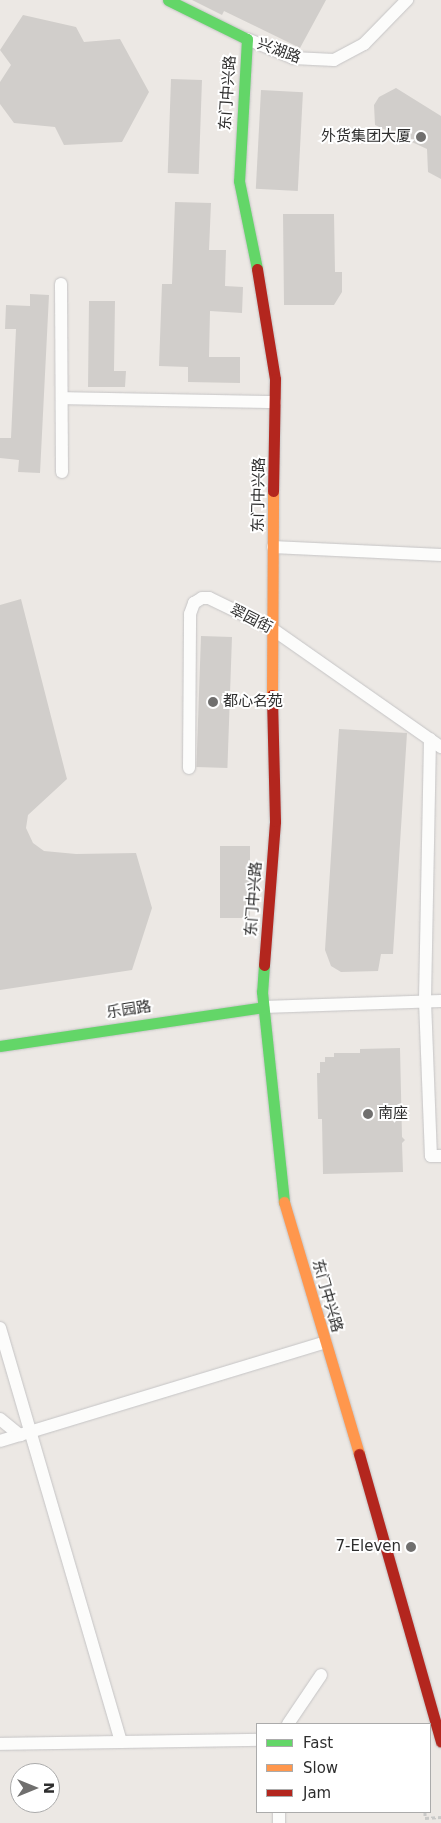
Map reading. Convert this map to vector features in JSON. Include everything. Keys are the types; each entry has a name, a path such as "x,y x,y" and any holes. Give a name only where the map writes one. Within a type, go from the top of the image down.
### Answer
{"street":[{"name":"兴湖路","path":"168,0 247,39 293,58 334,60 364,44 407,0"},
{"name":"东门中兴路","path":"247,39 239,181 270,332 275,402 271,628 274,821 262,992 283,1197 324,1342 379,1520 441,1742"},
{"path":"61,284 62,472"},
{"path":"62,398 275,402"},
{"path":"273,547 441,555"},
{"name":"翠园街","path":"188,768 190,614 194,602 202,598 209,598 271,628 441,747"},
{"path":"430,739 425,1001 431,1156 441,1156"},
{"path":"263,1007 441,1000"},
{"name":"乐园路","path":"0,1046 247,1006 263,1007"},
{"path":"0,1328 25,1434 121,1742"},
{"path":"0,1441 324,1342"},
{"path":"0,1419 25,1434"},
{"path":"289,1723 321,1675"},
{"path":"0,1744 256,1740"}],"path":[{"path":"425,1813 425,1818 441,1817"}],"building":[{"path":"192,0 326,0 300,48 224,11 222,15"},
{"path":"23,15 76,27 84,42 120,39 149,92 122,142 64,145 55,127 14,123 0,104 0,82 11,65 0,50"},
{"path":"171,79 202,80 199,174 168,173"},
{"name":"外货集团大厦","path":"396,88 441,116 441,179 428,172 427,149 375,125 374,105 379,97"},
{"path":"261,90 303,92 298,191 256,189"},
{"path":"175,202 211,203 209,250 226,250 225,286 243,287 242,313 210,311 209,357 240,357 240,383 188,382 188,367 159,366 162,284 172,284"},
{"path":"283,214 334,214 335,272 342,272 342,292 334,305 284,305"},
{"path":"30,294 49,295 40,473 18,472 19,460 0,458 0,438 11,438 16,329 5,329 6,305 30,306"},
{"path":"89,301 115,301 114,371 126,371 125,387 88,387"},
{"path":"21,599 67,779 28,815 26,828 33,843 44,851 76,854 136,853 152,908 132,970 0,990 0,605"},
{"name":"都心名苑","path":"201,636 232,637 227,768 196,767"},
{"path":"339,729 407,733 393,954 381,954 378,971 341,972 331,966 325,950"},
{"path":"220,846 250,846 250,918 220,918"},
{"path":"400,1048 402,1137 405,1140 402,1143 403,1172 323,1174 322,1119 318,1119 317,1073 320,1073 320,1062 325,1062 325,1057 334,1057 334,1053 360,1053 360,1049"}],"traffic: fast":[{"path":"168,0 247,39 239,181 257,269"},
{"path":"264,965 262,992 284,1202"},
{"path":"0,1046 263,1007"}],"traffic: slow":[{"path":"272,695 273,491"},
{"path":"284,1202 359,1454"}],"traffic: jam":[{"path":"257,269 275,379 273,491"},
{"path":"264,965 275,821 272,695"},
{"path":"359,1454 441,1742"}],"place":[{"name":"外货集团大厦","path":"421,137"},
{"name":"都心名苑","path":"213,702"},
{"name":"南座","path":"368,1114"},
{"name":"7-Eleven","path":"411,1547"}]}
